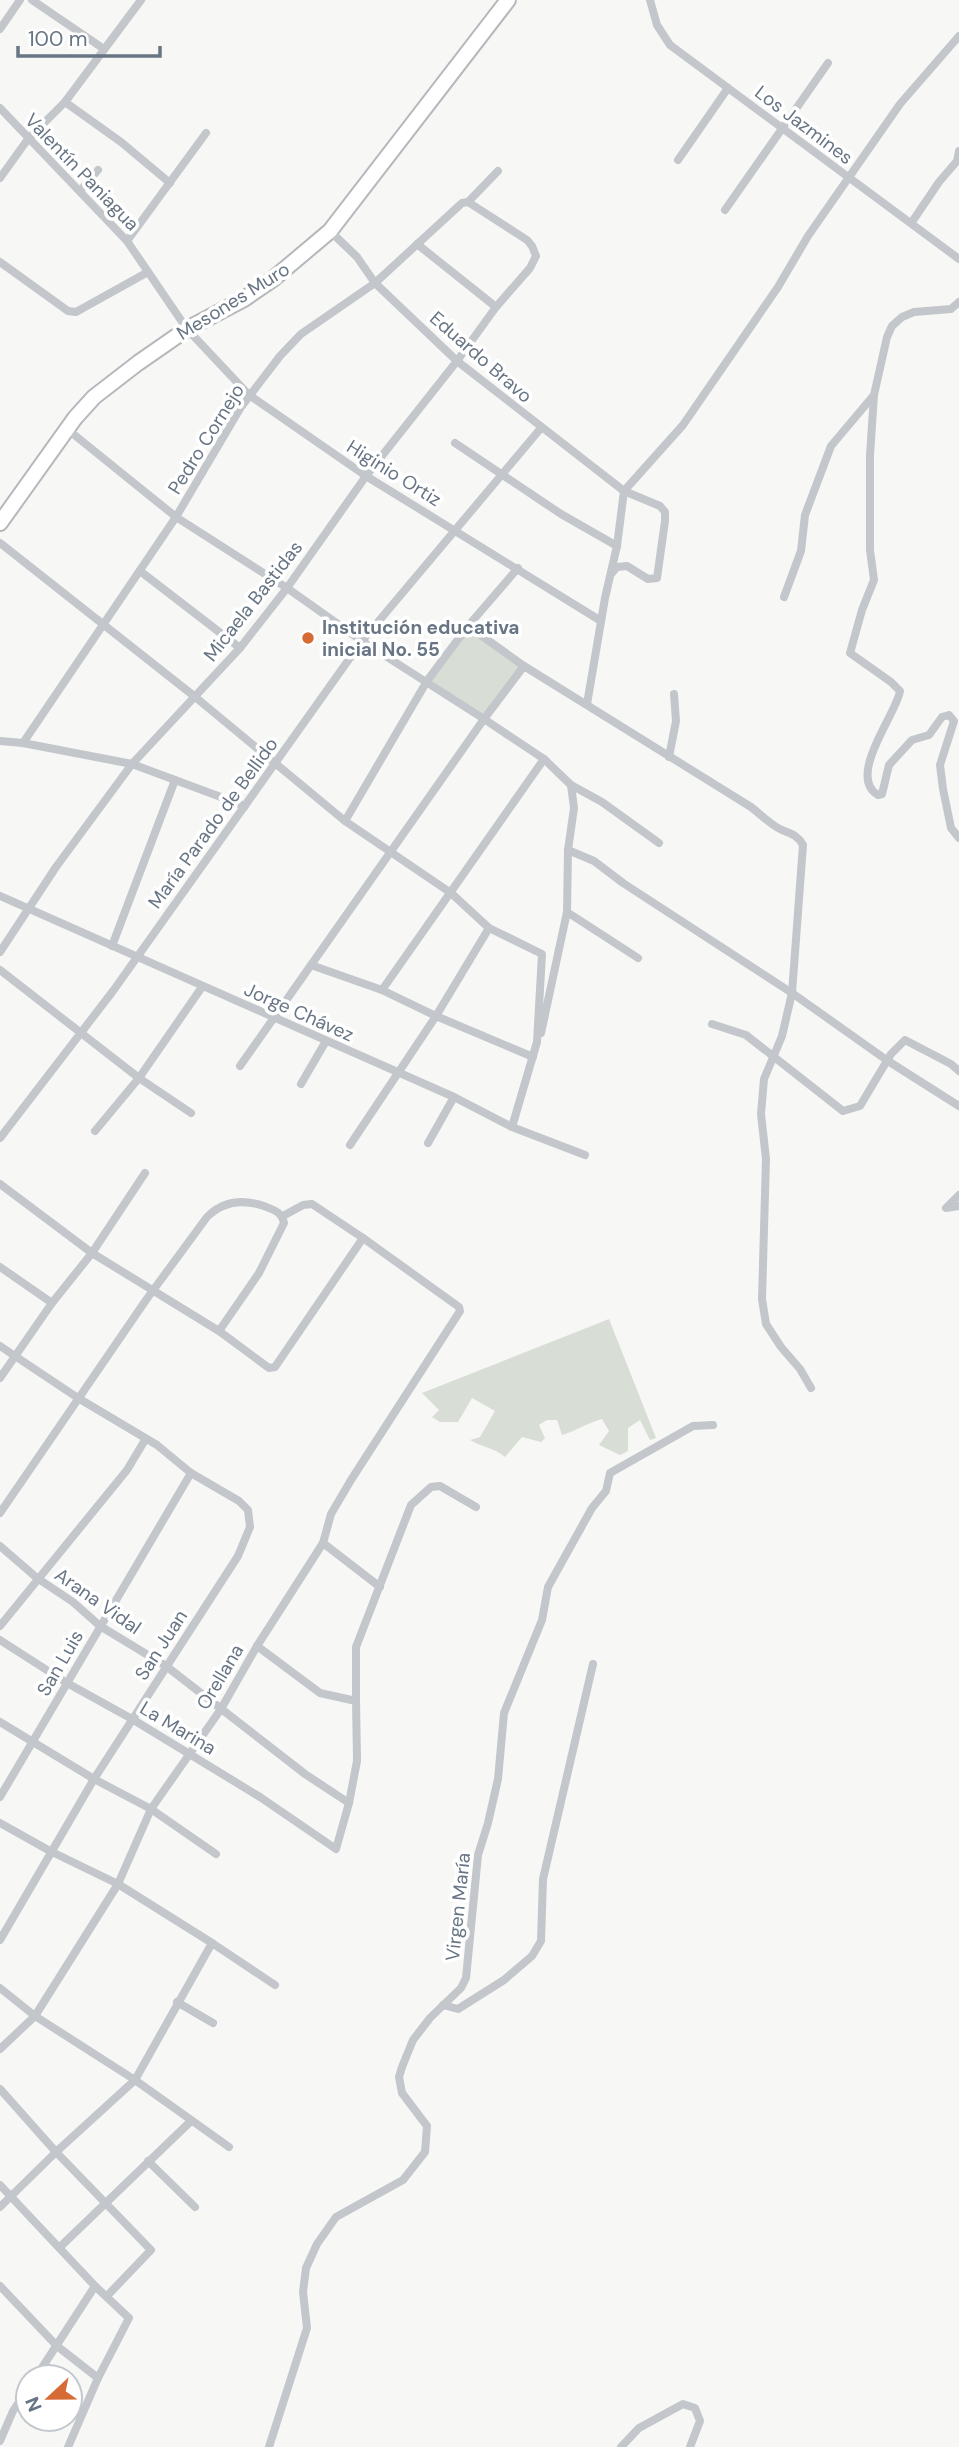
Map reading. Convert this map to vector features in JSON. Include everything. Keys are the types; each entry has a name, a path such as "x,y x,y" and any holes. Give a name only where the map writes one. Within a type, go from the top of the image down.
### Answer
{"highway":[{"name":"Mesones Muro","path":"0,523 88,404 114,381 187,328 244,299 273,279 330,231 508,0"}],"street":[{"path":"0,29 20,0"},
{"path":"32,0 104,49"},
{"path":"0,178 28,139 65,102 141,0"},
{"name":"Los Jazmines","path":"650,0 657,25 670,45 959,259"},
{"path":"587,704 617,546 624,491 683,425 778,287 808,236 900,104 959,36"},
{"path":"725,211 828,63"},
{"path":"678,160 729,89"},
{"path":"65,102 121,142 170,183"},
{"name":"Valentín Paniagua","path":"0,108 128,241 187,328"},
{"path":"128,241 206,133"},
{"path":"912,222 957,161 959,151"},
{"path":"80,191 98,170"},
{"name":"Pedro Cornejo","path":"23,743 176,517 249,396 279,356 301,334 375,283 462,203 468,202 498,171"},
{"name":"Micaela Bastidas","path":"0,952 79,834 131,764 240,648 287,588 366,476 496,307 530,268 536,256 532,246 468,202"},
{"name":"Eduardo Bravo","path":"330,231 356,257 375,283 457,361 624,491 660,506 665,512 657,578 648,579 626,566 617,567 612,573"},
{"path":"417,244 496,307"},
{"path":"0,262 68,311 76,312 148,272"},
{"path":"959,302 951,309 914,312 902,317 892,326 887,337 874,395 870,455 870,550 874,580 850,653 900,691 898,700 874,744 869,782 873,792 878,795 882,793 889,765 912,740 929,735 942,717 949,715 954,720 940,765 951,828 959,838"},
{"name":"Higinio Ortiz","path":"187,328 249,396 366,476 601,621"},
{"path":"784,597 801,551 805,515 831,446 874,395"},
{"name":"María Parado de Bellido","path":"0,1138 113,991 362,641 541,428"},
{"path":"67,429 176,517 544,759 570,785 602,802 659,843"},
{"path":"455,443 561,514 617,546"},
{"path":"0,543 194,696 345,821 451,893 489,928 542,954 537,1042"},
{"path":"345,821 427,681 468,626 518,568"},
{"path":"139,571 240,648"},
{"path":"468,626 524,666 751,807 780,829 800,838 803,845 792,993 782,1036 764,1079 761,1114 766,1159 762,1299 766,1324 811,1388"},
{"path":"240,1066 524,666"},
{"path":"669,757 676,721 674,694"},
{"path":"0,741 131,764 245,806"},
{"path":"382,990 544,759"},
{"path":"112,946 175,780"},
{"path":"512,1127 547,1012 567,912 568,850 574,808 570,785"},
{"path":"568,850 594,861 959,1107"},
{"name":"Jorge Chávez","path":"0,896 454,1097 512,1127 585,1154"},
{"path":"567,912 638,958"},
{"path":"350,1145 436,1016 489,928"},
{"path":"311,965 382,990 533,1057"},
{"path":"0,970 139,1078 191,1113"},
{"path":"95,1131 139,1078 202,987"},
{"path":"712,1024 746,1035 844,1111 860,1106 888,1061 905,1040 959,1071"},
{"path":"301,1084 326,1041"},
{"path":"428,1143 454,1097"},
{"path":"0,1378 52,1303 92,1253 145,1173"},
{"path":"0,1184 92,1253 219,1331 269,1368 275,1367 363,1238 312,1204 303,1205 282,1216"},
{"path":"959,1195 946,1208 959,1206"},
{"path":"0,1513 78,1398 215,1209 229,1203 249,1201 277,1211 284,1223 259,1273 219,1331"},
{"name":"Orellana","path":"0,2049 35,2016 118,1884 151,1809 221,1709 257,1646 323,1543 331,1514 351,1480 459,1314 459,1307 363,1238"},
{"path":"0,1267 52,1303"},
{"path":"0,1346 78,1398 163,1449 191,1473"},
{"name":"Virgen María","path":"269,2447 307,2328 303,2292 306,2268 317,2244 336,2217 403,2180 425,2151 427,2126 402,2093 399,2077 413,2040 430,2018 461,1988 466,1978 478,1855 498,1779 504,1713 542,1620 548,1587 592,1508 606,1491 610,1472 693,1426 713,1425"},
{"path":"0,1626 127,1470 145,1440"},
{"name":"San Luis","path":"0,1797 191,1473"},
{"name":"San Juan","path":"0,1940 94,1779 238,1556 250,1527 248,1510 239,1501 191,1473"},
{"path":"349,1803 357,1761 356,1647 411,1505 431,1487 440,1486 477,1507"},
{"path":"323,1543 380,1587"},
{"name":"Arana Vidal","path":"0,1546 100,1626 166,1666 305,1774 349,1803"},
{"name":"La Marina","path":"0,1640 67,1683 260,1797 336,1849 349,1803"},
{"path":"257,1646 320,1693 356,1701"},
{"path":"443,2005 458,2009 504,1980 532,1956 541,1941 543,1880 593,1664"},
{"path":"0,1722 94,1779 151,1809 216,1854"},
{"path":"0,1823 118,1884 275,1985"},
{"path":"0,2207 135,2080 212,1943"},
{"path":"0,1988 35,2016 135,2080 229,2147"},
{"path":"177,2002 213,2023"},
{"path":"0,2090 151,2250 107,2296"},
{"path":"60,2247 191,2121"},
{"path":"148,2161 195,2207"},
{"path":"0,2185 94,2286 129,2318 98,2378 68,2447"},
{"path":"0,2286 3,2297 57,2346 98,2378"},
{"path":"45,2363 94,2286"},
{"path":"621,2447 639,2428 683,2404 695,2408 700,2421 690,2447"},
{"path":"0,2441 14,2410"}],"shaded area":[{"path":"468,626 524,666 484,719 427,681"},
{"path":"609,1319 656,1438 650,1440 640,1420 628,1428 628,1451 620,1455 599,1445 609,1431 602,1419 562,1435 557,1420 547,1420 539,1425 545,1438 541,1442 522,1437 505,1457 470,1440 480,1437 495,1411 472,1398 458,1422 440,1422 432,1417 439,1410 422,1393"}],"place":[{"name":"Institución educativa inicial No. 55","path":"308,638"}]}
